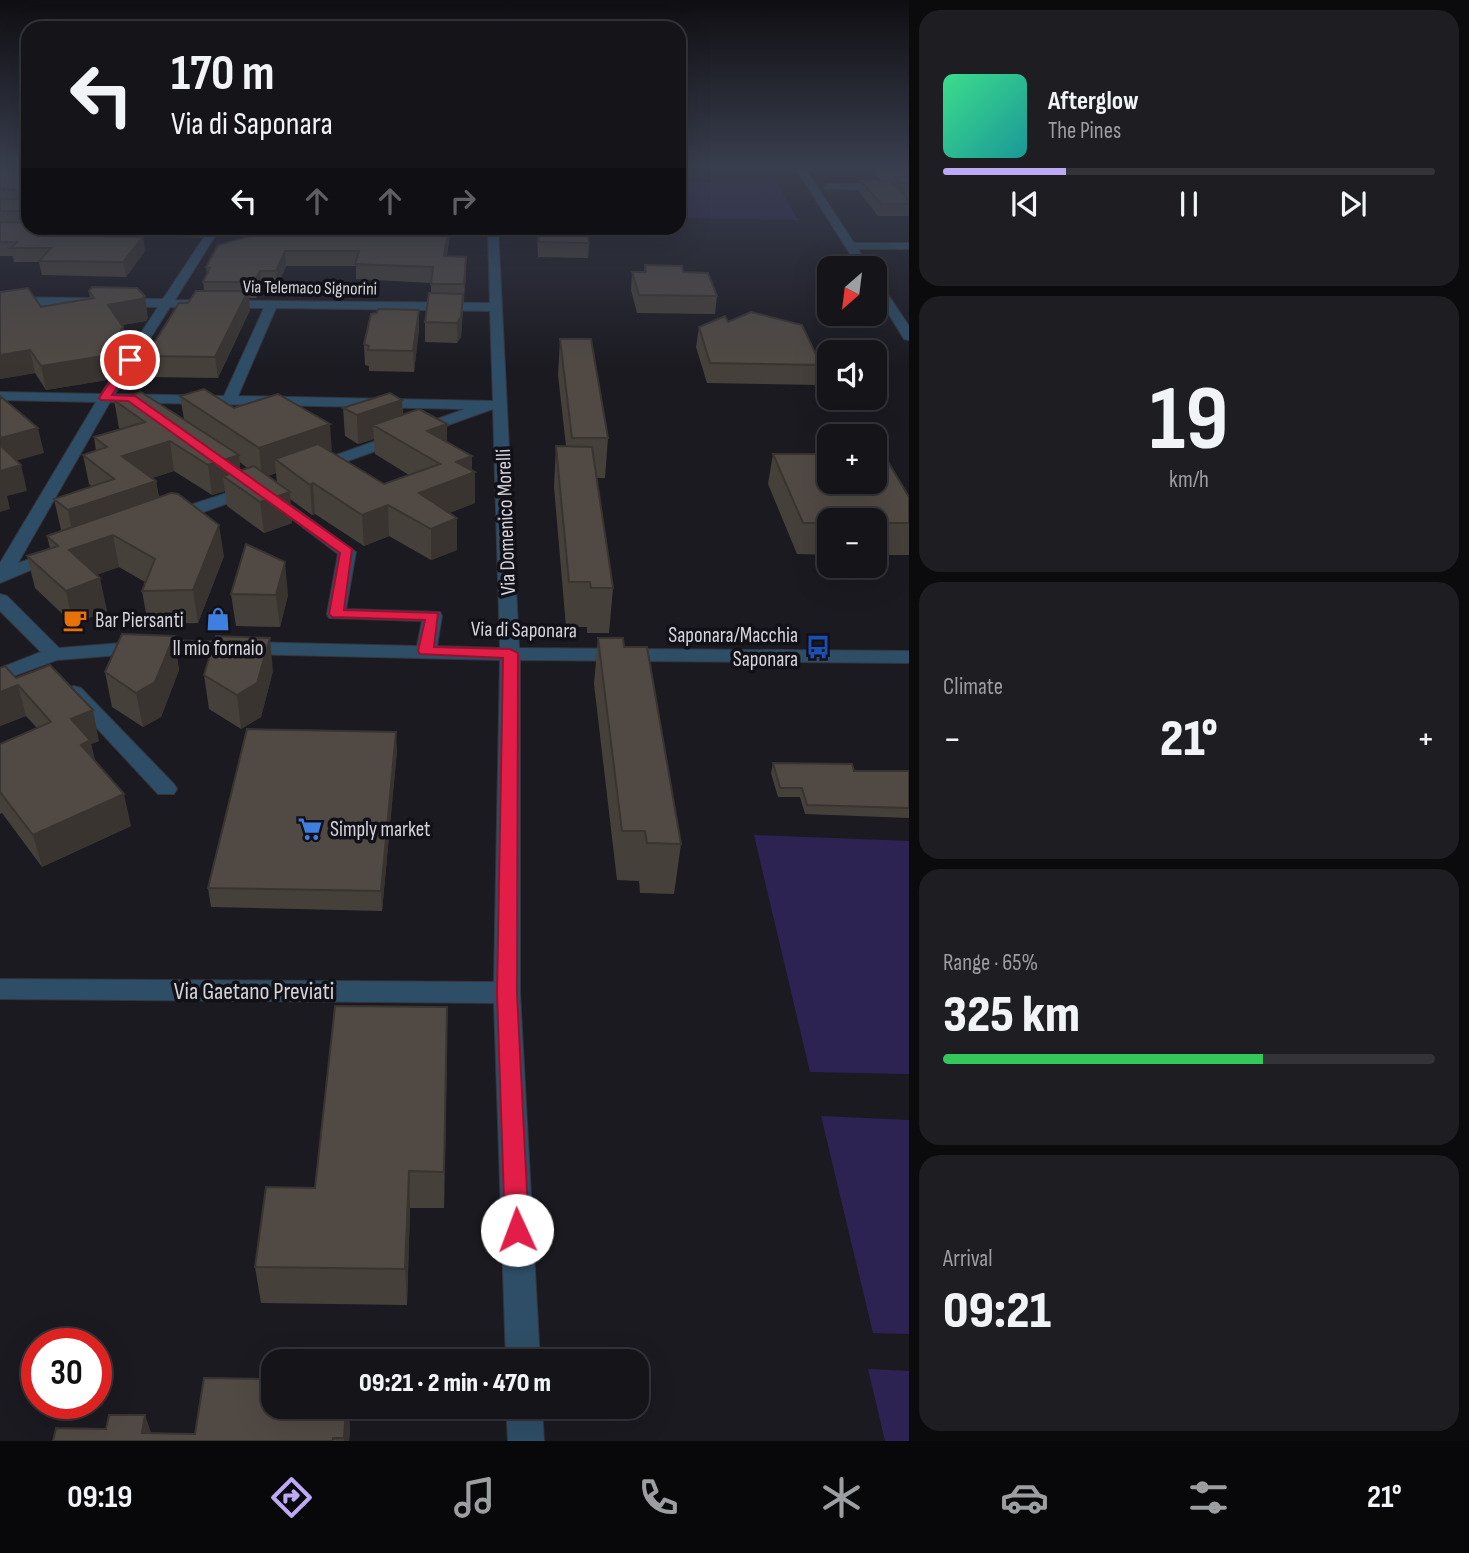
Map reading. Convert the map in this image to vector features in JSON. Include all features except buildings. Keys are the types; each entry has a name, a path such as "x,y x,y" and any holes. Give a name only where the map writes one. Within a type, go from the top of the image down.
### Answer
{"street":[{"path":"843,234 857,256"},
{"path":"844,234 892,246"},
{"path":"2,575 104,398 210,235"},
{"name":"Via Domenico Morelli","path":"493,235 496,405 510,653 507,993 522,1349"},
{"path":"851,246 909,246"},
{"name":"Via Telemaco Signorini","path":"0,302 494,307"},
{"path":"887,302 909,336"},
{"path":"229,400 271,305"},
{"path":"0,396 496,405"},
{"path":"131,398 152,413"},
{"path":"299,474 496,405"},
{"path":"239,472 267,485 347,552 337,614 433,616 426,651"},
{"path":"158,521 267,485"},
{"path":"2,575 68,551"},
{"path":"0,600 166,789"},
{"name":"Via di Saponara","path":"0,675 48,656 159,646 909,657"},
{"name":"Via Gaetano Previati","path":"0,989 507,993"},
{"path":"525,1419 526,1441"}],"shaded area":[{"path":"754,835 909,841 909,1074 810,1072"},
{"path":"821,1116 909,1120 909,1334 873,1333"},
{"path":"868,1369 909,1371 909,1441 885,1441"}],"place":[{"name":"Il mio fornaio","path":"218,619"},
{"name":"Bar Piersanti","path":"75,620"},
{"name":"Saponara/Macchia Saponara","path":"818,647"},
{"name":"Simply market","path":"310,829"}],"route":[{"path":"130,360 104,398 131,398 260,487 347,552 337,614 433,616 426,651 510,653 507,993 517,1230"}]}
